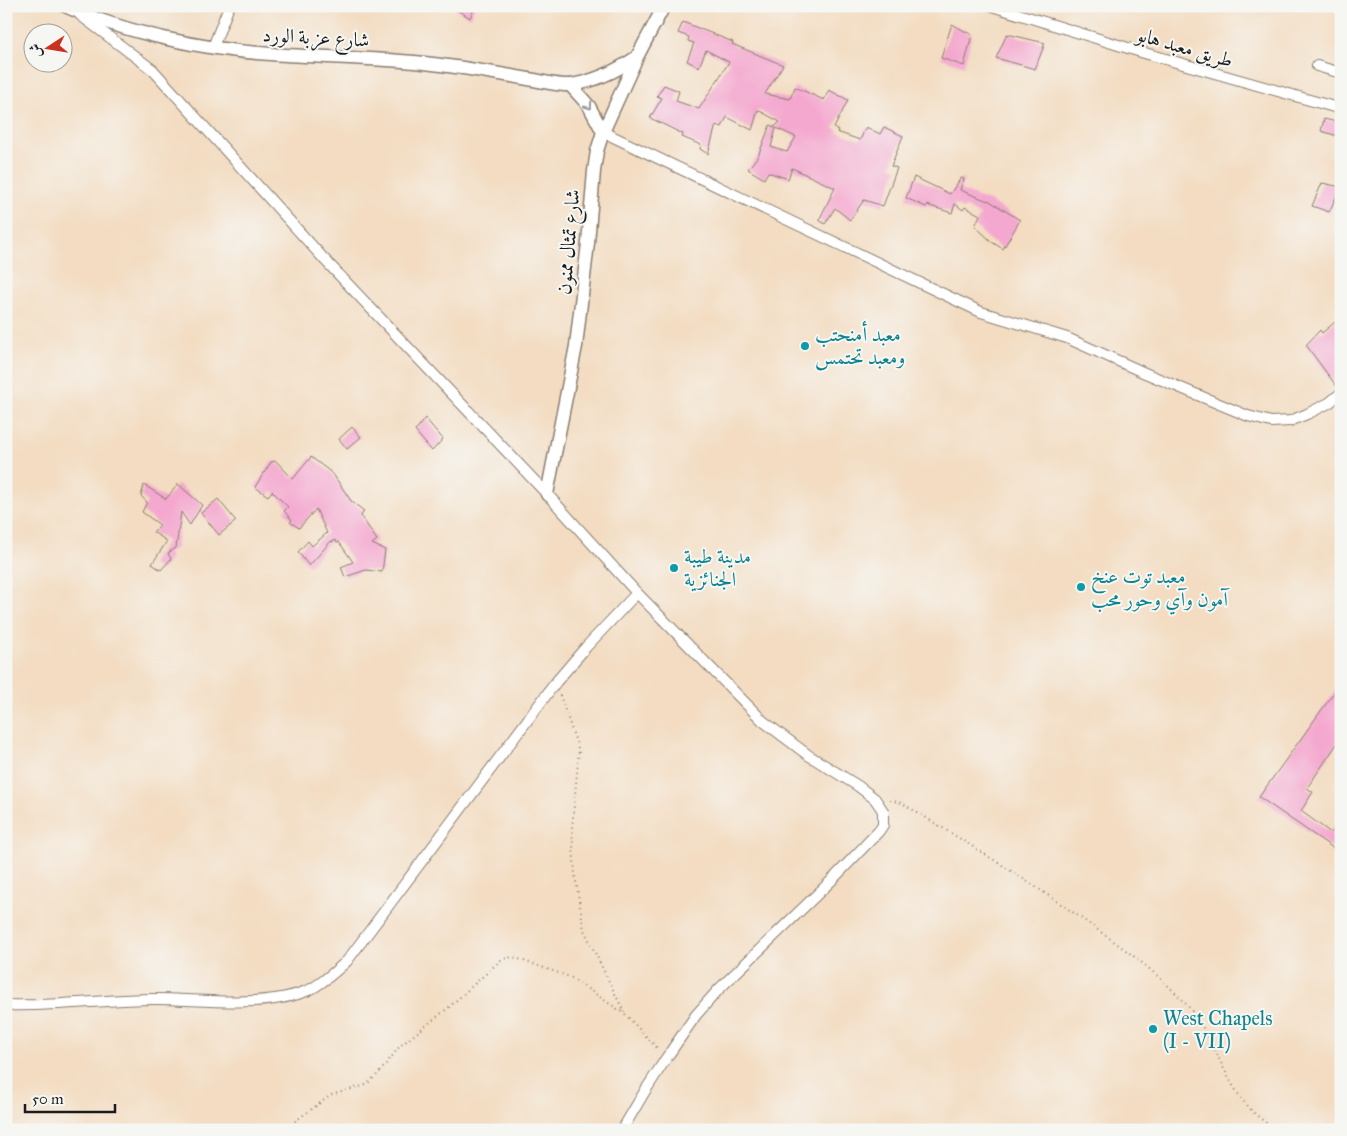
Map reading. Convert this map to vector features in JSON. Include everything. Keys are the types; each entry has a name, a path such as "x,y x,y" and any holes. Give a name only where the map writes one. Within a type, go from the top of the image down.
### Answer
{"street":[{"path":"213,47 229,6"},
{"name":"شارع تمثال ممنون","path":"547,494 576,346 594,171 603,132 637,57 664,6"},
{"name":"طريق معبد هابو","path":"992,6 1150,55 1341,109"},
{"path":"69,8 153,70 324,259 547,494 637,593 763,721 808,755 858,786 878,803 883,811 883,824 879,831 831,881 718,989 696,1015 645,1091 622,1130"},
{"name":"شارع عزبة الورد","path":"69,8 121,26 170,39 213,47 269,54 414,62 570,85 598,78 637,57"},
{"path":"1316,66 1341,74"},
{"path":"570,85 589,106 603,132 981,312 1067,338 1145,374 1248,416 1271,422 1290,420 1307,414 1330,403 1341,393"},
{"path":"6,1005 154,999 241,1002 286,997 311,989 347,961 556,682 637,593"}],"path":[{"path":"556,682 579,751 575,778 572,828 575,875 584,930 625,1014"},
{"path":"878,803 890,800 902,803 1044,892 1148,966 1196,1017 1210,1040 1237,1094 1247,1107 1258,1118 1277,1130"},
{"path":"290,1130 294,1122 331,1095 366,1084 379,1073 400,1046 448,1008 502,959 513,957 570,977 625,1014 667,1057"}],"building":[{"path":"451,6 475,6 470,18"},
{"path":"683,22 783,65 765,94 790,99 795,87 824,100 829,90 848,100 834,128 838,130 837,132 860,140 866,127 880,134 884,127 903,136 891,166 897,168 883,206 864,200 850,220 835,208 825,224 819,220 835,188 792,168 788,179 768,172 764,179 748,169 758,156 770,125 774,127 780,122 758,110 752,130 727,117 722,127 716,125 708,154 700,149 701,145 682,137 683,134 650,118 662,98 657,96 664,85 679,91 676,101 699,109 729,62 706,50 699,67 687,61 694,43 688,41 689,37 678,33","holes":["776,128 796,137 787,152 771,147"]},
{"path":"952,24 972,35 964,66 941,58"},
{"path":"1007,34 1045,43 1035,69 996,58"},
{"path":"1324,119 1341,123 1341,137 1321,131"},
{"path":"914,177 950,194 961,178 964,179 960,190 988,200 1020,220 1003,249 992,242 975,226 980,215 965,207 963,210 955,204 952,213 927,205 926,207 906,198"},
{"path":"1322,183 1341,187 1329,212 1312,206"},
{"path":"1341,317 1341,386 1337,387 1306,345 1320,330 1322,333"},
{"path":"425,418 443,439 432,451 415,431"},
{"path":"352,427 361,437 347,449 339,439"},
{"path":"311,457 333,474 351,501 364,511 361,516 377,540 372,544 385,550 382,572 366,570 345,577 341,567 353,562 339,542 337,543 335,540 331,541 309,566 298,552 308,541 312,546 327,533 316,509 299,528 290,522 292,520 284,511 288,507 272,491 268,496 255,487 271,462 276,461 293,479"},
{"path":"178,484 202,505 190,525 181,512 176,548 168,553 171,559 161,570 152,564 167,541 153,532 160,525 142,512 147,502 141,496 144,485 166,499"},
{"path":"218,499 236,521 219,535 201,513"},
{"path":"1341,683 1341,738 1307,788 1313,792 1301,811 1331,833 1341,820 1341,844 1336,850 1259,797"}],"place":[{"name":"معبد أمنحتب ومعبد تحتمس","path":"805,346"},
{"name":"مدينة طيبة الجنائزية","path":"674,568"},
{"name":"معبد توت عنخ آمون وآي وحور محب","path":"1081,587"},
{"name":"West Chapels (I - VII)","path":"1153,1029"}]}
